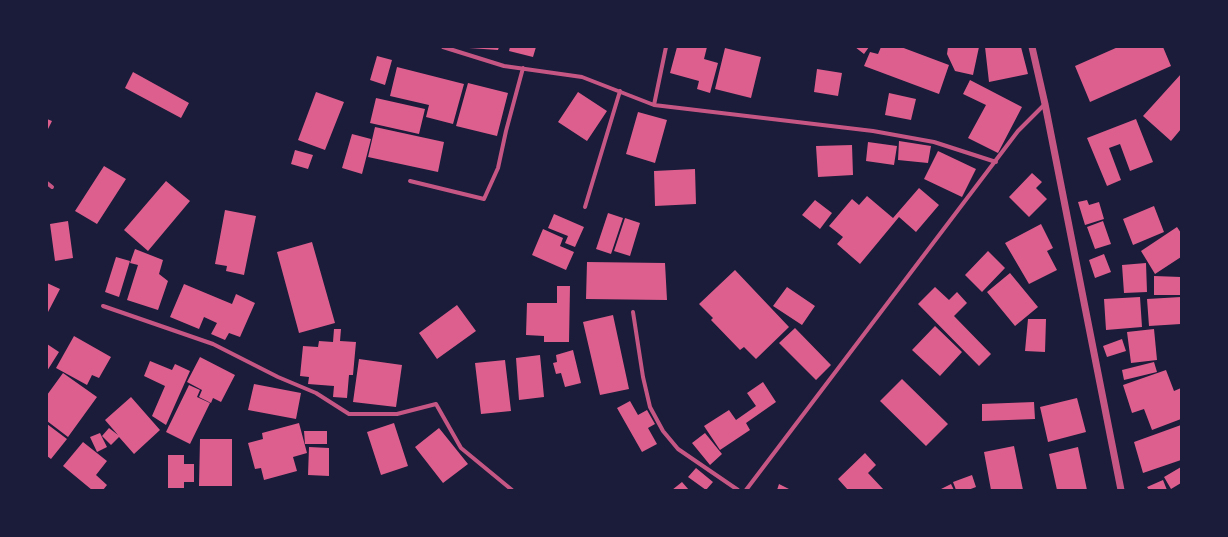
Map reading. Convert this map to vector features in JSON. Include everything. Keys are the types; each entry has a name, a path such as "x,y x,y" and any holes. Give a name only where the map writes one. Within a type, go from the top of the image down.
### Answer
{"street":[{"path":"443,47 504,66 582,77 654,104 873,131 934,142 996,162"},
{"path":"654,104 666,47"},
{"path":"1032,47 1045,104 1121,490"},
{"path":"410,181 484,199 498,168 506,131 523,68"},
{"path":"585,207 620,91"},
{"path":"746,490 1018,131 1045,104"},
{"path":"47,183 52,187"},
{"path":"103,306 213,344 278,377 316,393 348,414 397,414 436,404 461,448 512,490"},
{"path":"633,312 643,377 650,407 663,431 678,448 738,490"}],"building":[{"path":"469,47 499,47 498,50"},
{"path":"510,47 536,47 533,57 509,51"},
{"path":"677,47 707,47 704,59 718,63 710,93 697,89 699,81 670,73"},
{"path":"855,47 869,47 864,54"},
{"path":"881,47 901,47 949,65 939,94 864,66 870,52 878,54"},
{"path":"948,47 979,47 973,75 955,71 947,54"},
{"path":"985,47 1021,47 1028,74 989,82"},
{"path":"1118,47 1163,47 1171,66 1090,102 1075,66"},
{"path":"725,48 761,57 751,98 715,89"},
{"path":"377,56 392,60 385,85 370,80"},
{"path":"397,67 464,84 453,124 426,117 429,105 390,96"},
{"path":"817,69 842,73 838,96 814,92"},
{"path":"133,72 189,103 181,118 125,88"},
{"path":"1181,74 1181,129 1171,141 1143,116"},
{"path":"970,80 1022,107 998,153 968,138 986,105 963,94"},
{"path":"468,83 508,93 497,136 456,126"},
{"path":"316,92 344,102 325,150 298,140"},
{"path":"578,92 607,111 587,141 558,122"},
{"path":"889,93 916,99 911,120 885,115"},
{"path":"376,98 425,109 419,134 370,123"},
{"path":"638,112 667,120 655,163 626,154"},
{"path":"47,119 52,121 47,131"},
{"path":"1136,119 1153,162 1130,171 1120,144 1109,148 1121,180 1107,186 1087,138"},
{"path":"375,127 444,142 438,172 368,157"},
{"path":"352,134 371,139 362,174 342,168"},
{"path":"899,141 931,146 928,163 898,160"},
{"path":"868,142 897,146 894,165 866,161"},
{"path":"852,145 853,175 818,177 816,146"},
{"path":"295,150 313,155 308,169 291,164"},
{"path":"938,151 976,169 962,197 924,179"},
{"path":"104,166 126,179 97,224 75,211"},
{"path":"695,169 696,204 655,206 654,171"},
{"path":"1032,173 1042,182 1036,188 1047,199 1029,217 1009,197"},
{"path":"166,181 190,201 148,251 124,230"},
{"path":"919,188 939,205 916,232 899,217 860,264 837,244 843,237 829,226 852,199 859,205 867,196 893,218"},
{"path":"815,200 832,213 820,229 802,215"},
{"path":"1087,200 1089,205 1099,202 1104,219 1085,225 1078,202"},
{"path":"1154,206 1164,232 1133,245 1123,219"},
{"path":"225,210 256,216 244,275 226,271 227,266 215,264"},
{"path":"608,213 623,218 611,254 596,249"},
{"path":"554,214 584,227 575,247 565,243 568,236 548,228"},
{"path":"625,218 640,223 630,256 614,251"},
{"path":"68,221 73,258 55,261 50,224"},
{"path":"1103,221 1111,244 1095,249 1087,227"},
{"path":"1041,224 1053,248 1047,251 1057,270 1029,284 1005,243"},
{"path":"1177,227 1181,233 1181,257 1155,274 1141,251"},
{"path":"543,229 563,238 560,246 574,252 566,270 532,255"},
{"path":"312,242 335,323 299,333 277,252"},
{"path":"135,249 163,260 159,274 168,281 158,310 127,300 138,265 130,263"},
{"path":"988,251 1005,268 982,292 965,275"},
{"path":"1104,254 1111,272 1095,278 1089,260"},
{"path":"116,257 130,261 119,297 105,292"},
{"path":"587,262 665,263 667,300 586,299"},
{"path":"1146,263 1147,292 1124,293 1122,265"},
{"path":"735,270 789,327 756,359 744,347 740,350 711,320 713,318 699,304"},
{"path":"1010,273 1038,307 1015,326 987,292"},
{"path":"1154,276 1181,277 1181,295 1154,295"},
{"path":"47,283 60,289 47,314"},
{"path":"184,284 232,304 236,294 255,303 240,337 229,333 225,340 211,334 217,323 204,317 199,329 170,317"},
{"path":"557,286 570,286 569,342 544,342 544,336 526,335 527,303 557,303"},
{"path":"787,287 815,306 802,325 773,306"},
{"path":"935,287 949,300 957,292 967,303 954,316 991,354 979,366 918,304"},
{"path":"1140,297 1142,327 1106,330 1104,299"},
{"path":"1181,297 1181,324 1149,326 1147,299"},
{"path":"457,305 476,331 437,359 419,333"},
{"path":"613,315 629,389 600,395 583,322"},
{"path":"1028,319 1046,319 1045,352 1025,351"},
{"path":"935,326 962,352 940,376 912,350"},
{"path":"795,328 831,365 816,380 779,343"},
{"path":"334,329 341,329 340,341 356,342 353,375 349,375 347,398 333,397 334,386 308,384 309,377 300,376 303,346 318,347 319,341 333,342"},
{"path":"1154,329 1157,360 1131,363 1127,332"},
{"path":"74,336 111,357 99,378 92,375 87,385 56,368"},
{"path":"1122,339 1126,351 1107,357 1103,346"},
{"path":"47,344 59,352 47,371"},
{"path":"573,350 581,383 565,387 561,373 556,374 553,363 557,362 556,355"},
{"path":"540,355 544,397 519,400 516,358"},
{"path":"200,357 235,375 221,402 213,398 211,403 199,397 202,390 187,382"},
{"path":"359,359 402,365 396,407 353,402"},
{"path":"505,360 511,411 481,414 475,363"},
{"path":"150,361 172,370 175,364 190,371 166,425 152,416 165,386 144,376"},
{"path":"1154,362 1157,372 1124,380 1122,370"},
{"path":"1166,370 1174,391 1181,388 1181,419 1152,430 1144,409 1132,413 1123,385"},
{"path":"63,373 97,397 68,437 47,421 47,395"},
{"path":"902,379 948,424 926,446 880,401"},
{"path":"763,382 776,402 746,423 750,430 720,450 704,426 729,410 736,420 756,406 747,393"},
{"path":"254,384 301,393 296,419 248,410"},
{"path":"189,385 200,390 197,397 210,403 190,444 166,432"},
{"path":"131,397 160,430 134,454 119,437 111,445 102,436 109,428 118,435 105,420"},
{"path":"1077,398 1086,432 1048,442 1040,407"},
{"path":"630,401 638,415 647,410 655,424 648,428 657,444 642,452 617,408"},
{"path":"1034,402 1035,419 982,421 982,404"},
{"path":"299,423 307,453 293,457 297,471 264,480 261,468 255,469 248,443 263,439 262,433"},
{"path":"394,423 408,466 381,475 367,432"},
{"path":"47,424 67,439 51,459 47,456"},
{"path":"1181,425 1181,460 1143,473 1134,442"},
{"path":"439,428 468,464 443,483 415,447"},
{"path":"304,431 327,431 327,444 305,444"},
{"path":"100,433 107,447 97,452 90,437"},
{"path":"705,433 722,454 710,465 692,443"},
{"path":"200,439 232,439 232,486 199,486"},
{"path":"83,442 107,461 96,475 107,485 103,490 92,490 63,466"},
{"path":"1014,446 1023,490 991,490 984,452"},
{"path":"309,447 329,448 329,476 308,475"},
{"path":"1078,447 1087,490 1057,490 1049,454"},
{"path":"865,453 876,465 868,473 884,490 848,490 838,479"},
{"path":"168,455 184,455 184,464 194,464 194,482 184,482 184,488 168,488"},
{"path":"1181,467 1181,483 1171,489 1164,477"},
{"path":"696,468 713,482 706,490 688,477"},
{"path":"972,475 976,487 968,490 956,490 953,482"},
{"path":"1163,480 1167,490 1149,490 1147,487"},
{"path":"682,482 689,490 672,490"},
{"path":"779,484 791,490 777,490"},
{"path":"951,484 954,490 939,490"}]}
